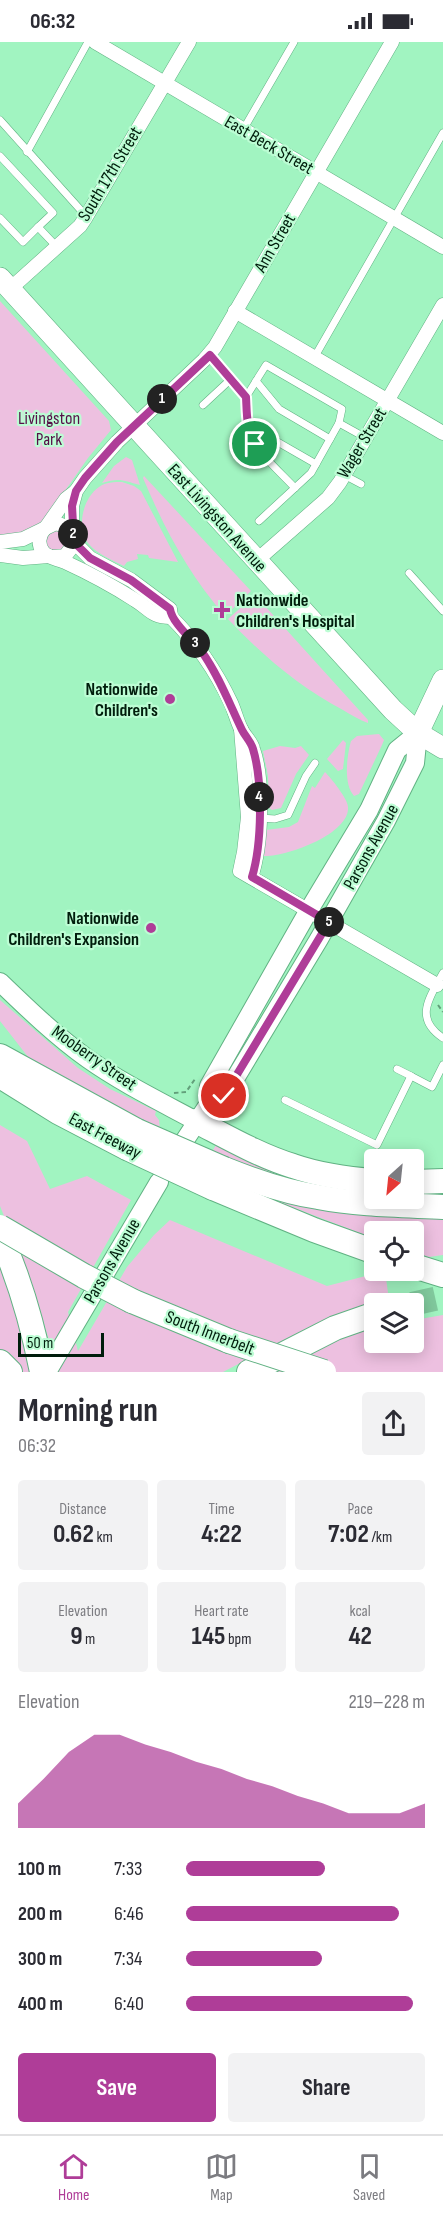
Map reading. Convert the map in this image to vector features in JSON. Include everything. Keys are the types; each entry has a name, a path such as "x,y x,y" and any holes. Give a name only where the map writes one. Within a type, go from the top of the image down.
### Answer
{"highway":[{"path":"0,1056 41,1079 132,1140 219,1179 314,1230 364,1248"},
{"name":"East Freeway","path":"0,1076 58,1112 132,1140"},
{"path":"196,1121 292,1166 364,1179"},
{"path":"219,1179 254,1180 319,1198 390,1205 443,1207"},
{"path":"424,1182 443,1181"},
{"name":"South Innerbelt","path":"0,1227 132,1301 229,1341 324,1372"},
{"path":"0,1235 9,1254 36,1343 42,1372"},
{"path":"424,1269 443,1275"},
{"path":"249,1372 335,1328 364,1318"},
{"path":"0,1362 10,1372"}],"main road":[{"name":"East Livingston Avenue","path":"5,284 393,710 418,733 443,748"},
{"name":"Parsons Avenue","path":"418,733 443,680"}],"street":[{"name":"East Beck Street","path":"95,42 443,247"},
{"name":"South 17th Street","path":"5,284 57,247 80,226 189,42"},
{"name":"Ann Street","path":"46,527 94,466 210,355 392,42"},
{"name":"Wager Street","path":"256,561 328,498 344,475 443,305"},
{"path":"235,312 443,433"},
{"path":"0,555 23,558 65,556 72,548 72,506 76,491"},
{"path":"0,542 23,539 46,527 61,524 67,527 73,539 90,558 131,580 170,609 171,617 202,652 216,673 241,729 253,747 257,769 254,818 255,864 246,874 329,922 440,979"},
{"path":"46,527 39,543 51,557 115,588 158,617 171,617"},
{"name":"Parsons Avenue","path":"210,1102 209,1086 369,810 397,750 418,733"},
{"name":"Parsons Avenue","path":"183,1143 210,1102 224,1096 329,922 386,821 415,763 418,733"},
{"name":"Mooberry Street","path":"0,982 61,1039 87,1058 119,1079 196,1121"},
{"name":"Parsons Avenue","path":"47,1372 159,1182"}],"lane":[{"path":"27,152 88,42"},
{"path":"243,130 294,42"},
{"path":"0,120 86,217"},
{"path":"314,358 443,133"},
{"path":"0,156 53,213 22,242 0,218"},
{"path":"38,227 57,247"},
{"path":"210,355 246,397 249,433 255,444 294,488"},
{"path":"246,397 266,365 342,409 339,423 310,473 259,521"},
{"path":"203,405 231,379"},
{"path":"256,381 279,409 330,439"},
{"path":"339,423 366,438"},
{"path":"249,433 262,434 316,464"},
{"path":"344,475 361,484"},
{"path":"409,573 443,611"},
{"path":"254,818 274,819 288,815 306,776 315,763"},
{"path":"440,979 428,1000 426,1015 436,1033 443,1038"},
{"path":"397,1069 432,1087 443,1065"},
{"path":"285,1100 377,1145 411,1077"}],"path":[{"path":"438,1001 442,1009"},
{"path":"190,1087 195,1089"}],"green space":[{"name":"Livingston Park","path":"0,301 109,421 111,430 88,458 41,525 28,533 0,539"},
{"path":"126,457 132,460 140,485 118,480 102,483 114,466"},
{"path":"144,476 251,591 225,616 200,584 178,550 151,497"},
{"path":"122,482 141,491 178,562 137,554 138,559 127,562 124,566 100,554 88,543 82,529 85,505 93,492 102,485"},
{"path":"56,531 63,534 66,541 63,548 56,551 49,548 46,541 49,534"},
{"path":"255,595 368,720 368,723 296,681 268,658 228,619"},
{"path":"379,734 384,740 382,745 359,794 354,796 347,777 351,741 357,736"},
{"path":"343,740 346,743 343,769 338,771 327,759"},
{"path":"280,746 295,748 301,746 309,755 296,774 281,808 272,810 269,808 268,776 263,751"},
{"path":"325,772 347,803 346,817 328,835 315,842 287,853 264,856 266,830 289,827 298,822 312,786 315,788"},
{"path":"0,1000 78,1068 110,1089 156,1111 155,1115 159,1120 160,1130 32,1062 0,1021"},
{"path":"0,1125 27,1141 50,1189 87,1176 131,1200 68,1312 78,1351 127,1267 170,1220 327,1286 364,1276 364,1281 386,1281 388,1293 364,1293 364,1308 317,1323 223,1372 54,1372 50,1344 35,1293 0,1206","holes":["128,1312 235,1331 208,1346"]},
{"path":"216,1145 321,1186 281,1179 210,1155"},
{"path":"281,1197 364,1206 364,1209 395,1209 443,1214 443,1255 424,1255 424,1221 364,1221 364,1235 279,1202"},
{"path":"0,1260 34,1372 0,1372"},
{"path":"443,1315 443,1372 269,1372 364,1329 364,1353 424,1353 424,1318"}],"tunnel":[{"path":"424,1301 443,1297"}],"place":[{"name":"Nationwide Children's Hospital","path":"222,610"},
{"name":"Nationwide Children's","path":"170,699"},
{"name":"Nationwide Children's Expansion","path":"151,928"}],"route":[{"path":"224,1096 329,922 252,877 258,841 260,806 253,747 241,729 231,702 216,673 202,652 171,617 170,609 131,580 90,558 74,542 72,506 76,491 94,466 210,355 246,397 247,423 255,444"}]}
